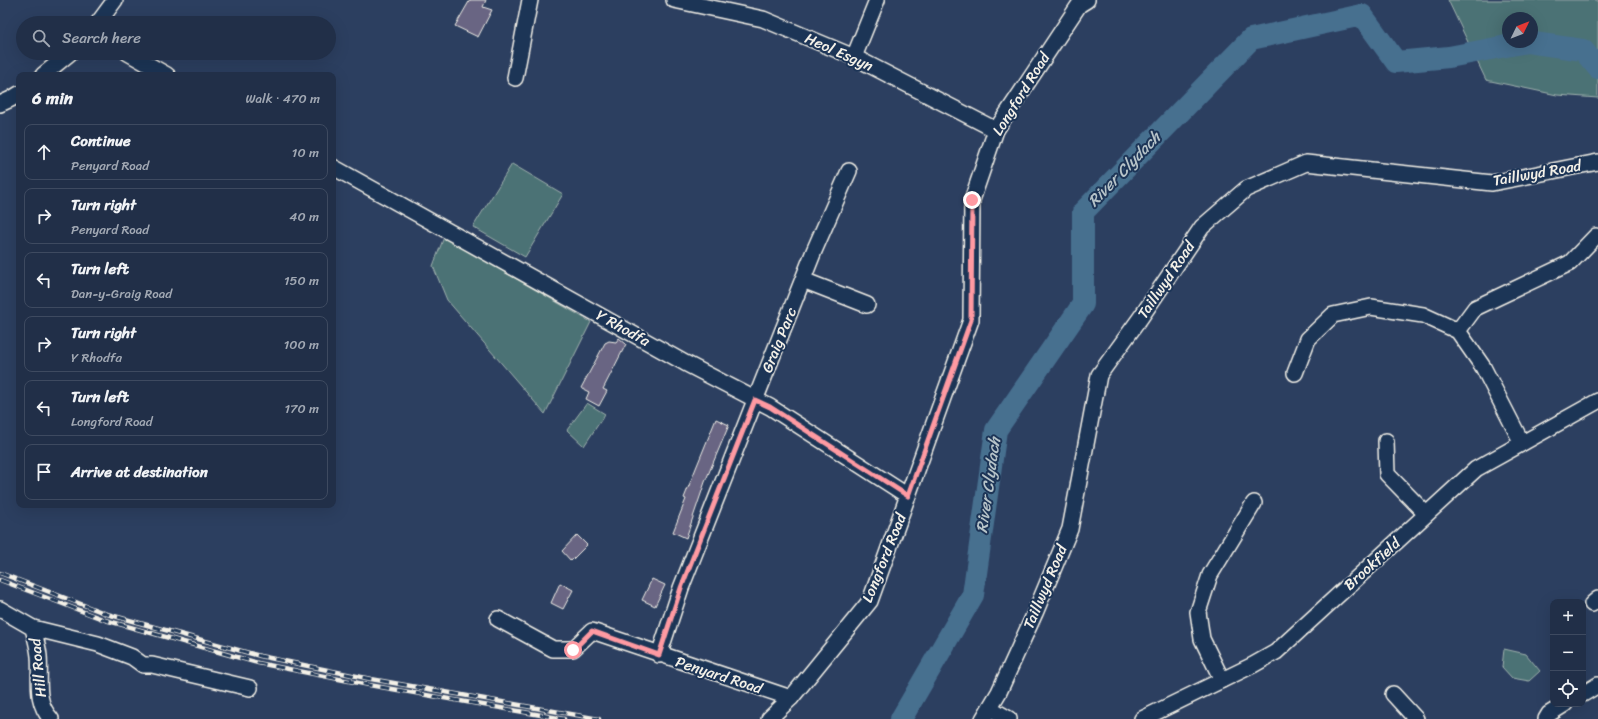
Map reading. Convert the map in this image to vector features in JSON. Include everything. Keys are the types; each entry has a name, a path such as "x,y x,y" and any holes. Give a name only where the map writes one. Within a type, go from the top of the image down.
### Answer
{"street":[{"path":"103,16 115,0"},
{"path":"516,72 530,0"},
{"path":"854,58 877,0"},
{"name":"Longford Road","path":"769,719 790,698 870,601 971,320 972,200 996,130 1079,5 1087,0"},
{"name":"Heol Esgyn","path":"682,1 763,19 854,58 996,130"},
{"path":"47,72 61,60"},
{"path":"141,60 163,72"},
{"path":"0,104 16,96"},
{"name":"Taillwyd Road","path":"987,713 1035,613 1070,529 1090,433 1099,375 1141,317 1202,227 1246,189 1306,163 1492,183 1598,162"},
{"name":"Y Rhodfa","path":"336,169 652,350 770,407 908,496"},
{"name":"Graig Parc","path":"659,655 681,588 803,280 849,171"},
{"path":"1458,331 1475,308 1570,262 1596,236"},
{"path":"803,280 867,305"},
{"path":"1295,374 1308,339 1333,315 1371,307 1423,315 1458,331 1483,367 1522,443"},
{"name":"Brookfield","path":"1142,719 1253,665 1276,652 1476,469 1598,401"},
{"path":"1386,441 1387,474 1426,514"},
{"path":"1222,680 1202,639 1198,612 1210,575 1254,502"},
{"name":"Hill Road","path":"0,609 33,628 39,655 39,695 42,705 51,719"},
{"name":"Penyard Road","path":"498,619 553,649 573,650 592,631 659,655 790,698"},
{"path":"33,628 98,644 132,657 143,665 152,665 250,688"},
{"path":"1586,692 1598,685"},
{"path":"1393,694 1416,719"},
{"path":"1546,719 1549,714 1560,707"},
{"path":"987,713 1009,719"}],"green space":[{"path":"1448,0 1598,0 1598,98 1557,95 1486,80"},
{"path":"512,164 563,194 525,257 473,227"},
{"path":"444,237 591,322 545,414 447,300 433,266"},
{"path":"587,403 605,414 584,446 567,430"},
{"path":"1504,649 1526,654 1540,671 1529,681 1512,678 1502,667"}],"building":[{"path":"470,0 486,0 483,7 492,10 478,37 455,26"},
{"path":"619,338 626,344 603,389 607,391 599,406 586,399 589,392 581,388 605,343 609,341 616,342"},
{"path":"716,419 729,425 705,482 686,538 673,532 686,499 684,498"},
{"path":"577,535 587,545 571,561 562,551"},
{"path":"652,579 665,585 655,606 642,600"},
{"path":"560,583 573,590 563,609 551,603"}],"waterway":[{"name":"River Clydach","path":"901,719 973,595 996,430 1083,304 1083,212 1251,39 1362,15 1396,62 1449,57 1527,42 1583,50 1598,68"}],"railway":[{"path":"0,573 107,614 260,656 371,679 599,719"},
{"path":"0,580 105,620 258,663 369,685 564,719"}],"route":[{"path":"573,650 592,631 659,655 681,588 755,400 770,407 908,496 971,320 972,200"}]}
